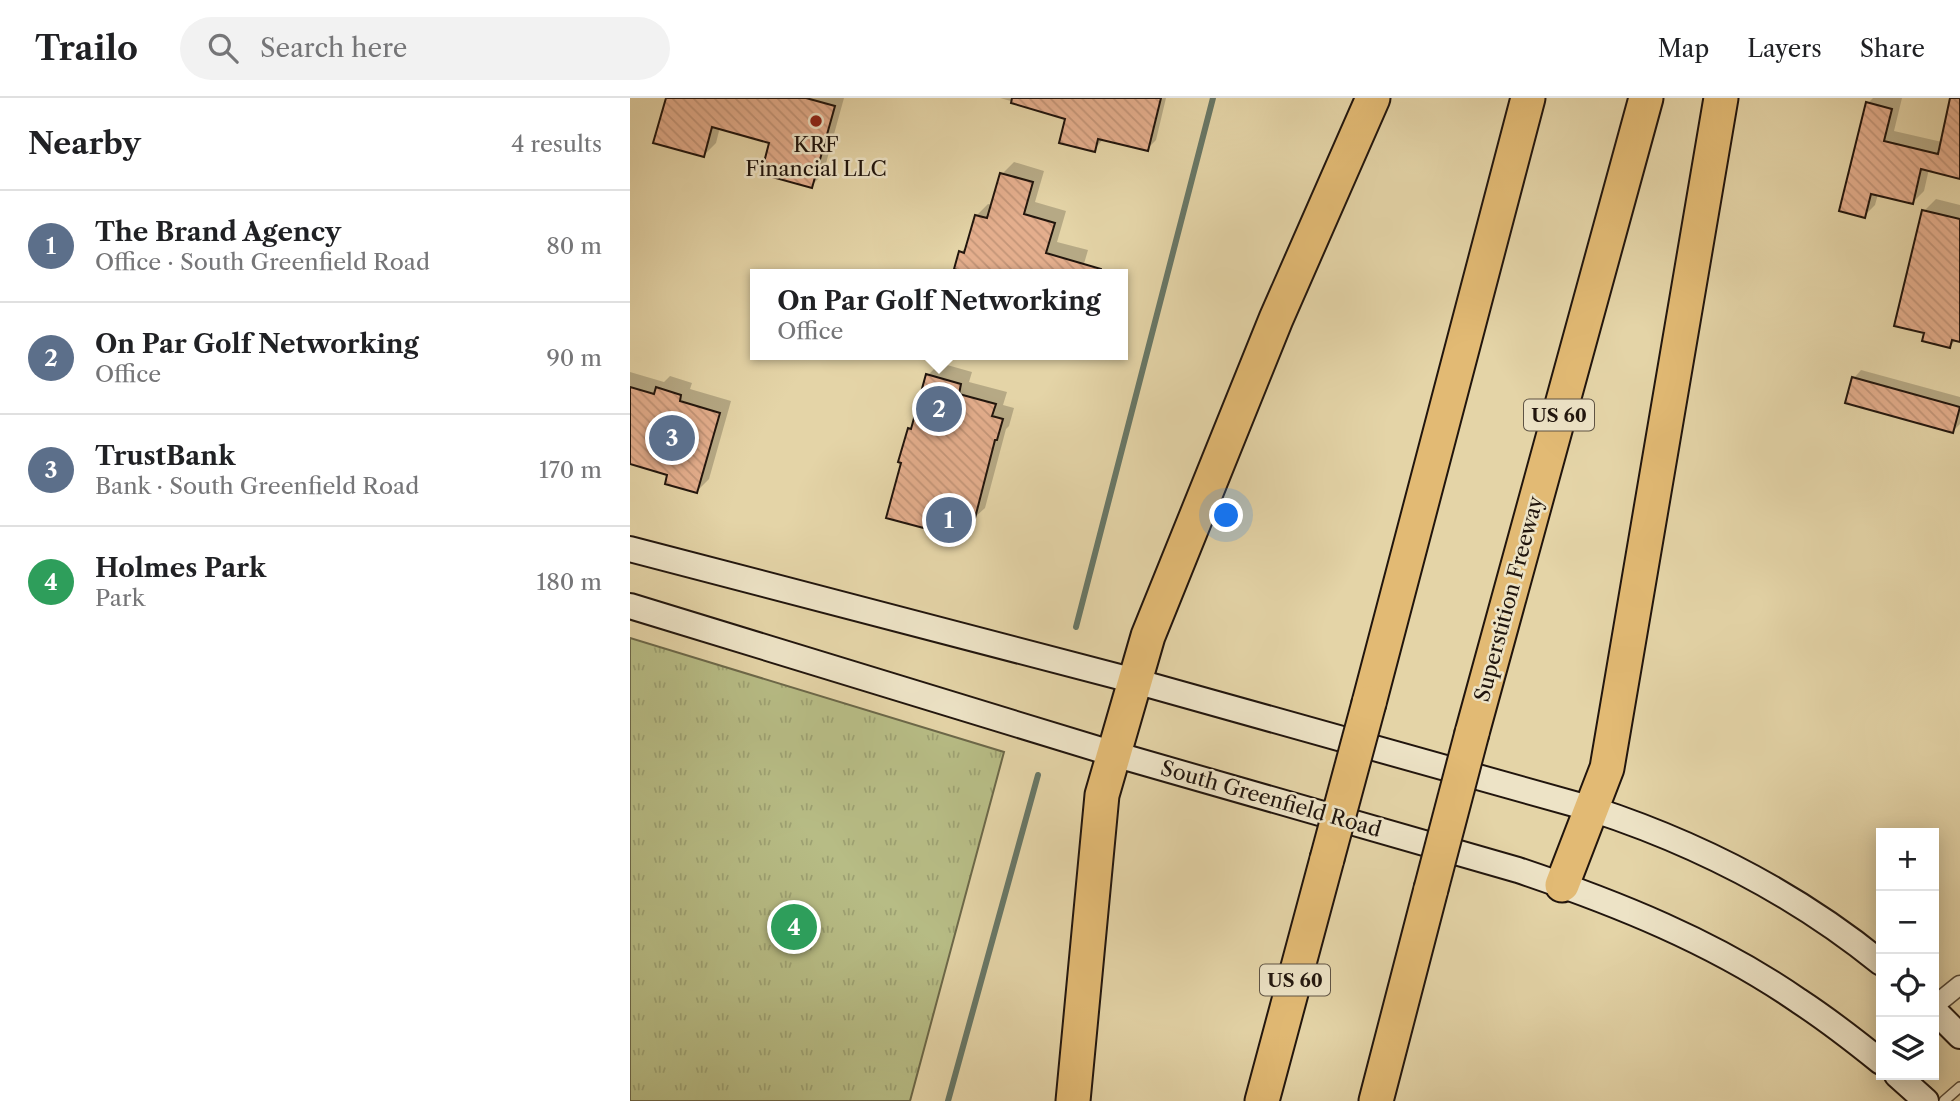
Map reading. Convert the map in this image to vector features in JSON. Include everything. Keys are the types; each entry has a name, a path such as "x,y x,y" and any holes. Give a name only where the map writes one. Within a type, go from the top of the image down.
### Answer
{"highway":[{"path":"1073,1101 1102,795 1148,636 1276,319 1373,98"},
{"name":"US 60","path":"1262,1101 1528,98"},
{"name":"Superstition Freeway","path":"1376,1101 1472,733 1646,98"},
{"path":"1562,885 1607,768 1721,98"}],"main road":[{"path":"630,549 1135,681 1633,822 1695,848 1804,907 1876,959"},
{"name":"South Greenfield Road","path":"630,606 1114,754 1562,885 1647,918 1746,968 1798,1000 1876,1058"},
{"path":"1939,1013 1960,1036"},
{"path":"1904,1080 1931,1100"}],"street":[{"path":"1939,1004 1960,985"}],"lane":[{"path":"1931,1100 1960,1087"}],"green space":[{"path":"630,638 1004,752 910,1101 630,1101"}],"building":[{"path":"666,98 806,98 835,106 812,188 761,174 769,143 712,127 704,157 653,143"},
{"path":"1012,98 1161,98 1148,151 1098,139 1095,152 1059,143 1065,119 1011,103"},
{"path":"1950,98 1960,98 1960,179 1921,169 1913,204 1871,194 1865,218 1839,211 1866,102 1892,109 1884,141 1938,154"},
{"path":"1000,173 1033,182 1024,214 1055,223 1046,253 1101,269 954,269 959,251 964,253 975,215 987,218"},
{"path":"1922,210 1960,219 1960,342 1952,340 1950,348 1922,341 1924,333 1894,326"},
{"path":"926,374 961,384 959,394 996,404 992,416 1003,419 974,522 967,520 963,530 953,527 950,535 886,518 901,463 898,462 908,428 911,429"},
{"path":"1852,377 1960,407 1953,433 1845,403"},
{"path":"630,387 654,394 656,387 681,395 680,401 720,413 697,493 665,484 667,475 630,464"}],"waterway":[{"path":"1076,627 1213,98"},
{"path":"948,1101 1038,775"}],"place":[{"name":"KRF Financial LLC","path":"816,121"},
{"name":"On Par Golf Networking","path":"939,409"},
{"name":"TrustBank","path":"672,438"},
{"name":"The Brand Agency","path":"949,520"},
{"name":"Holmes Park","path":"794,927"}]}
